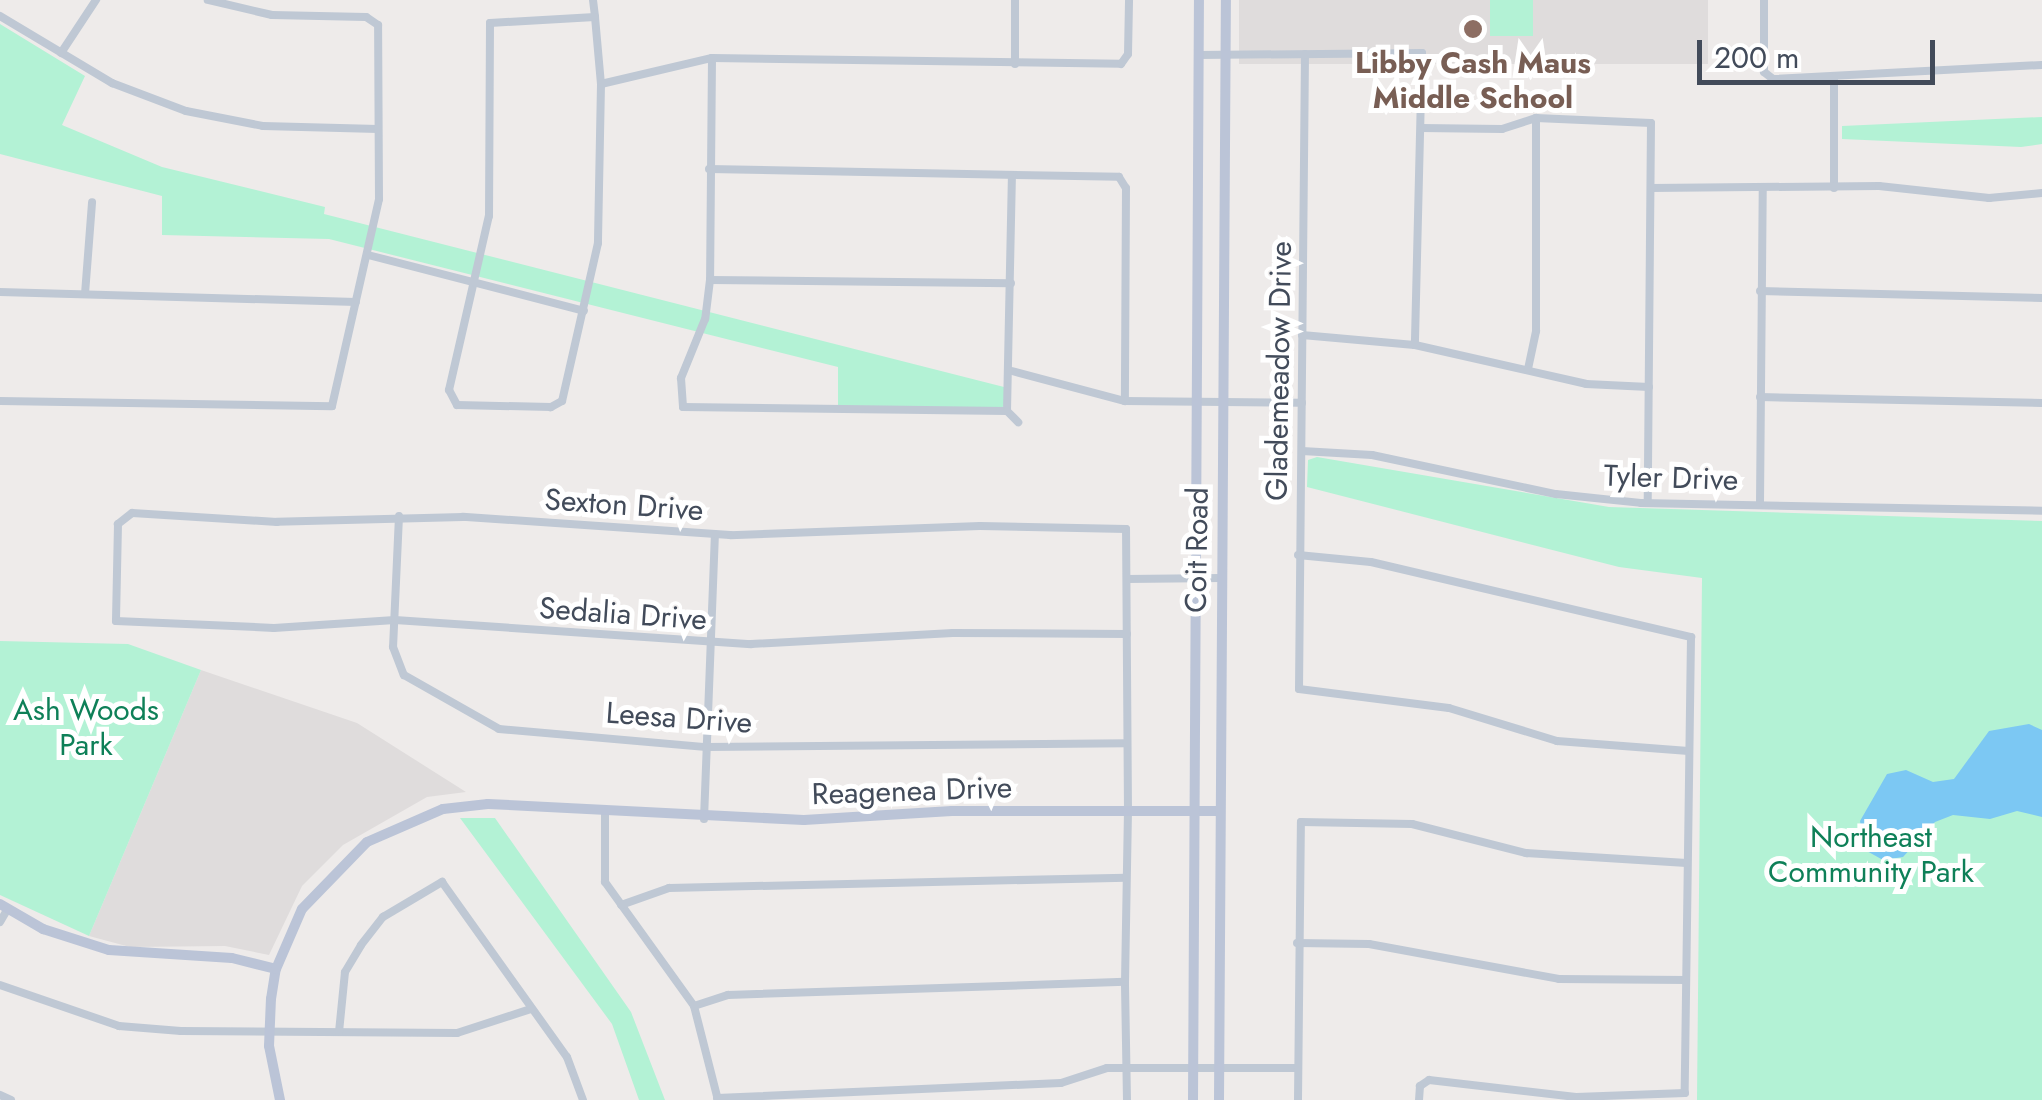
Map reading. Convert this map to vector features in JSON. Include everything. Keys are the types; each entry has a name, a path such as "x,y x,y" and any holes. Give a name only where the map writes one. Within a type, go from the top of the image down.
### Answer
{"main road":[{"name":"Coit Road","path":"1193,1100 1199,0"},
{"name":"Coit Road","path":"1219,1100 1226,0"},
{"name":"Reagenea Drive","path":"280,1100 269,1032 276,969 302,909 326,879 367,842 404,822 467,804 704,819 1220,811"},
{"path":"4,907 109,950 232,958 276,969"}],"street":[{"path":"60,54 96,0"},
{"path":"0,401 332,406 378,199 376,20 208,0"},
{"path":"593,0 596,17 601,84 598,243 559,404 450,401 490,216 491,21 596,17"},
{"path":"1015,0 1015,64"},
{"path":"601,84 712,58 1015,64 1126,61 1128,0"},
{"path":"1764,0 1765,76 1834,78 2042,65"},
{"path":"0,16 60,54 155,102 219,120 378,130"},
{"path":"1199,55 1422,52 1415,345"},
{"name":"Glademeadow Drive","path":"1305,54 1299,688 1398,698 1575,744 1689,751"},
{"path":"712,58 710,280 705,319 682,378 682,407 1007,411 1018,422"},
{"path":"1834,78 1834,188"},
{"path":"1421,128 1502,128 1536,118 1647,119 1653,129 1648,503"},
{"path":"1528,369 1536,331 1536,118"},
{"path":"709,169 1121,178 1126,188 1125,401"},
{"path":"1007,411 1012,371 1012,175"},
{"path":"1760,503 1763,187"},
{"path":"1651,188 1834,188 1989,198 2042,192"},
{"path":"85,294 92,202"},
{"path":"368,256 584,311"},
{"path":"710,280 1012,283"},
{"path":"1760,291 2042,298"},
{"path":"0,292 356,302"},
{"path":"1302,335 1415,345 1586,384 1649,387"},
{"path":"1012,371 1125,401 1302,403"},
{"path":"1760,398 2042,404"},
{"name":"Tyler Drive","path":"1302,451 1372,455 1556,494 1648,503 2042,511"},
{"name":"Sexton Drive","path":"116,620 120,518 226,515 277,522 399,516 715,534 980,526 1126,529 1127,579"},
{"name":"Leesa Drive","path":"399,516 393,647 404,675 499,728 706,746 1127,743"},
{"path":"704,819 715,534"},
{"path":"1298,556 1371,562 1620,625 1689,632 1685,1093 1672,1099 1576,1097 1422,1082 1419,1100"},
{"path":"1126,1100 1127,579 1221,578"},
{"name":"Sedalia Drive","path":"116,620 274,628 394,620 710,643 954,632 1127,634"},
{"path":"605,812 605,882 694,1006 718,1099 1061,1083 1128,1067 1298,1068"},
{"path":"1298,1100 1301,822 1412,824 1526,853 1688,863"},
{"path":"620,906 668,888 1126,878"},
{"path":"340,1032 345,972 360,945 383,917 442,882 567,1058 583,1100"},
{"path":"0,922 4,907"},
{"path":"1297,943 1369,944 1560,979 1686,980"},
{"path":"694,1006 728,995 1125,982"},
{"path":"0,985 118,1026 457,1033 531,1010"},
{"path":"0,1095 11,1100"}],"shaded area":[{"name":"Libby Cash Maus Middle School","path":"1239,0 1708,0 1708,64 1239,64"},
{"path":"201,670 357,723 466,792 427,797 343,845 302,886 269,955 225,946 130,947 89,936"}],"green space":[{"path":"1490,0 1533,0 1533,36 1490,36"},
{"path":"0,24 85,76 62,125 162,167 325,207 324,214 1004,387 1006,402 1002,408 838,407 838,367 329,239 162,235 162,196 0,154"},
{"path":"2042,117 2042,144 2021,147 1842,139 1842,126"},
{"name":"Northeast Community Park","path":"1317,457 1609,507 2042,521 2042,1100 1697,1100 1702,578 1619,567 1307,487 1308,460"},
{"name":"Ash Woods Park","path":"0,641 128,644 201,670 89,936 0,895"},
{"path":"460,818 495,818 631,1012 665,1100 639,1100 612,1024"}],"water":[{"path":"2029,724 2042,730 2042,817 2017,811 1990,819 1953,815 1935,822 1903,857 1883,860 1865,850 1860,821 1887,774 1906,770 1933,782 1954,779 1989,731"}],"place":[{"name":"Libby Cash Maus Middle School","path":"1473,29"}]}
